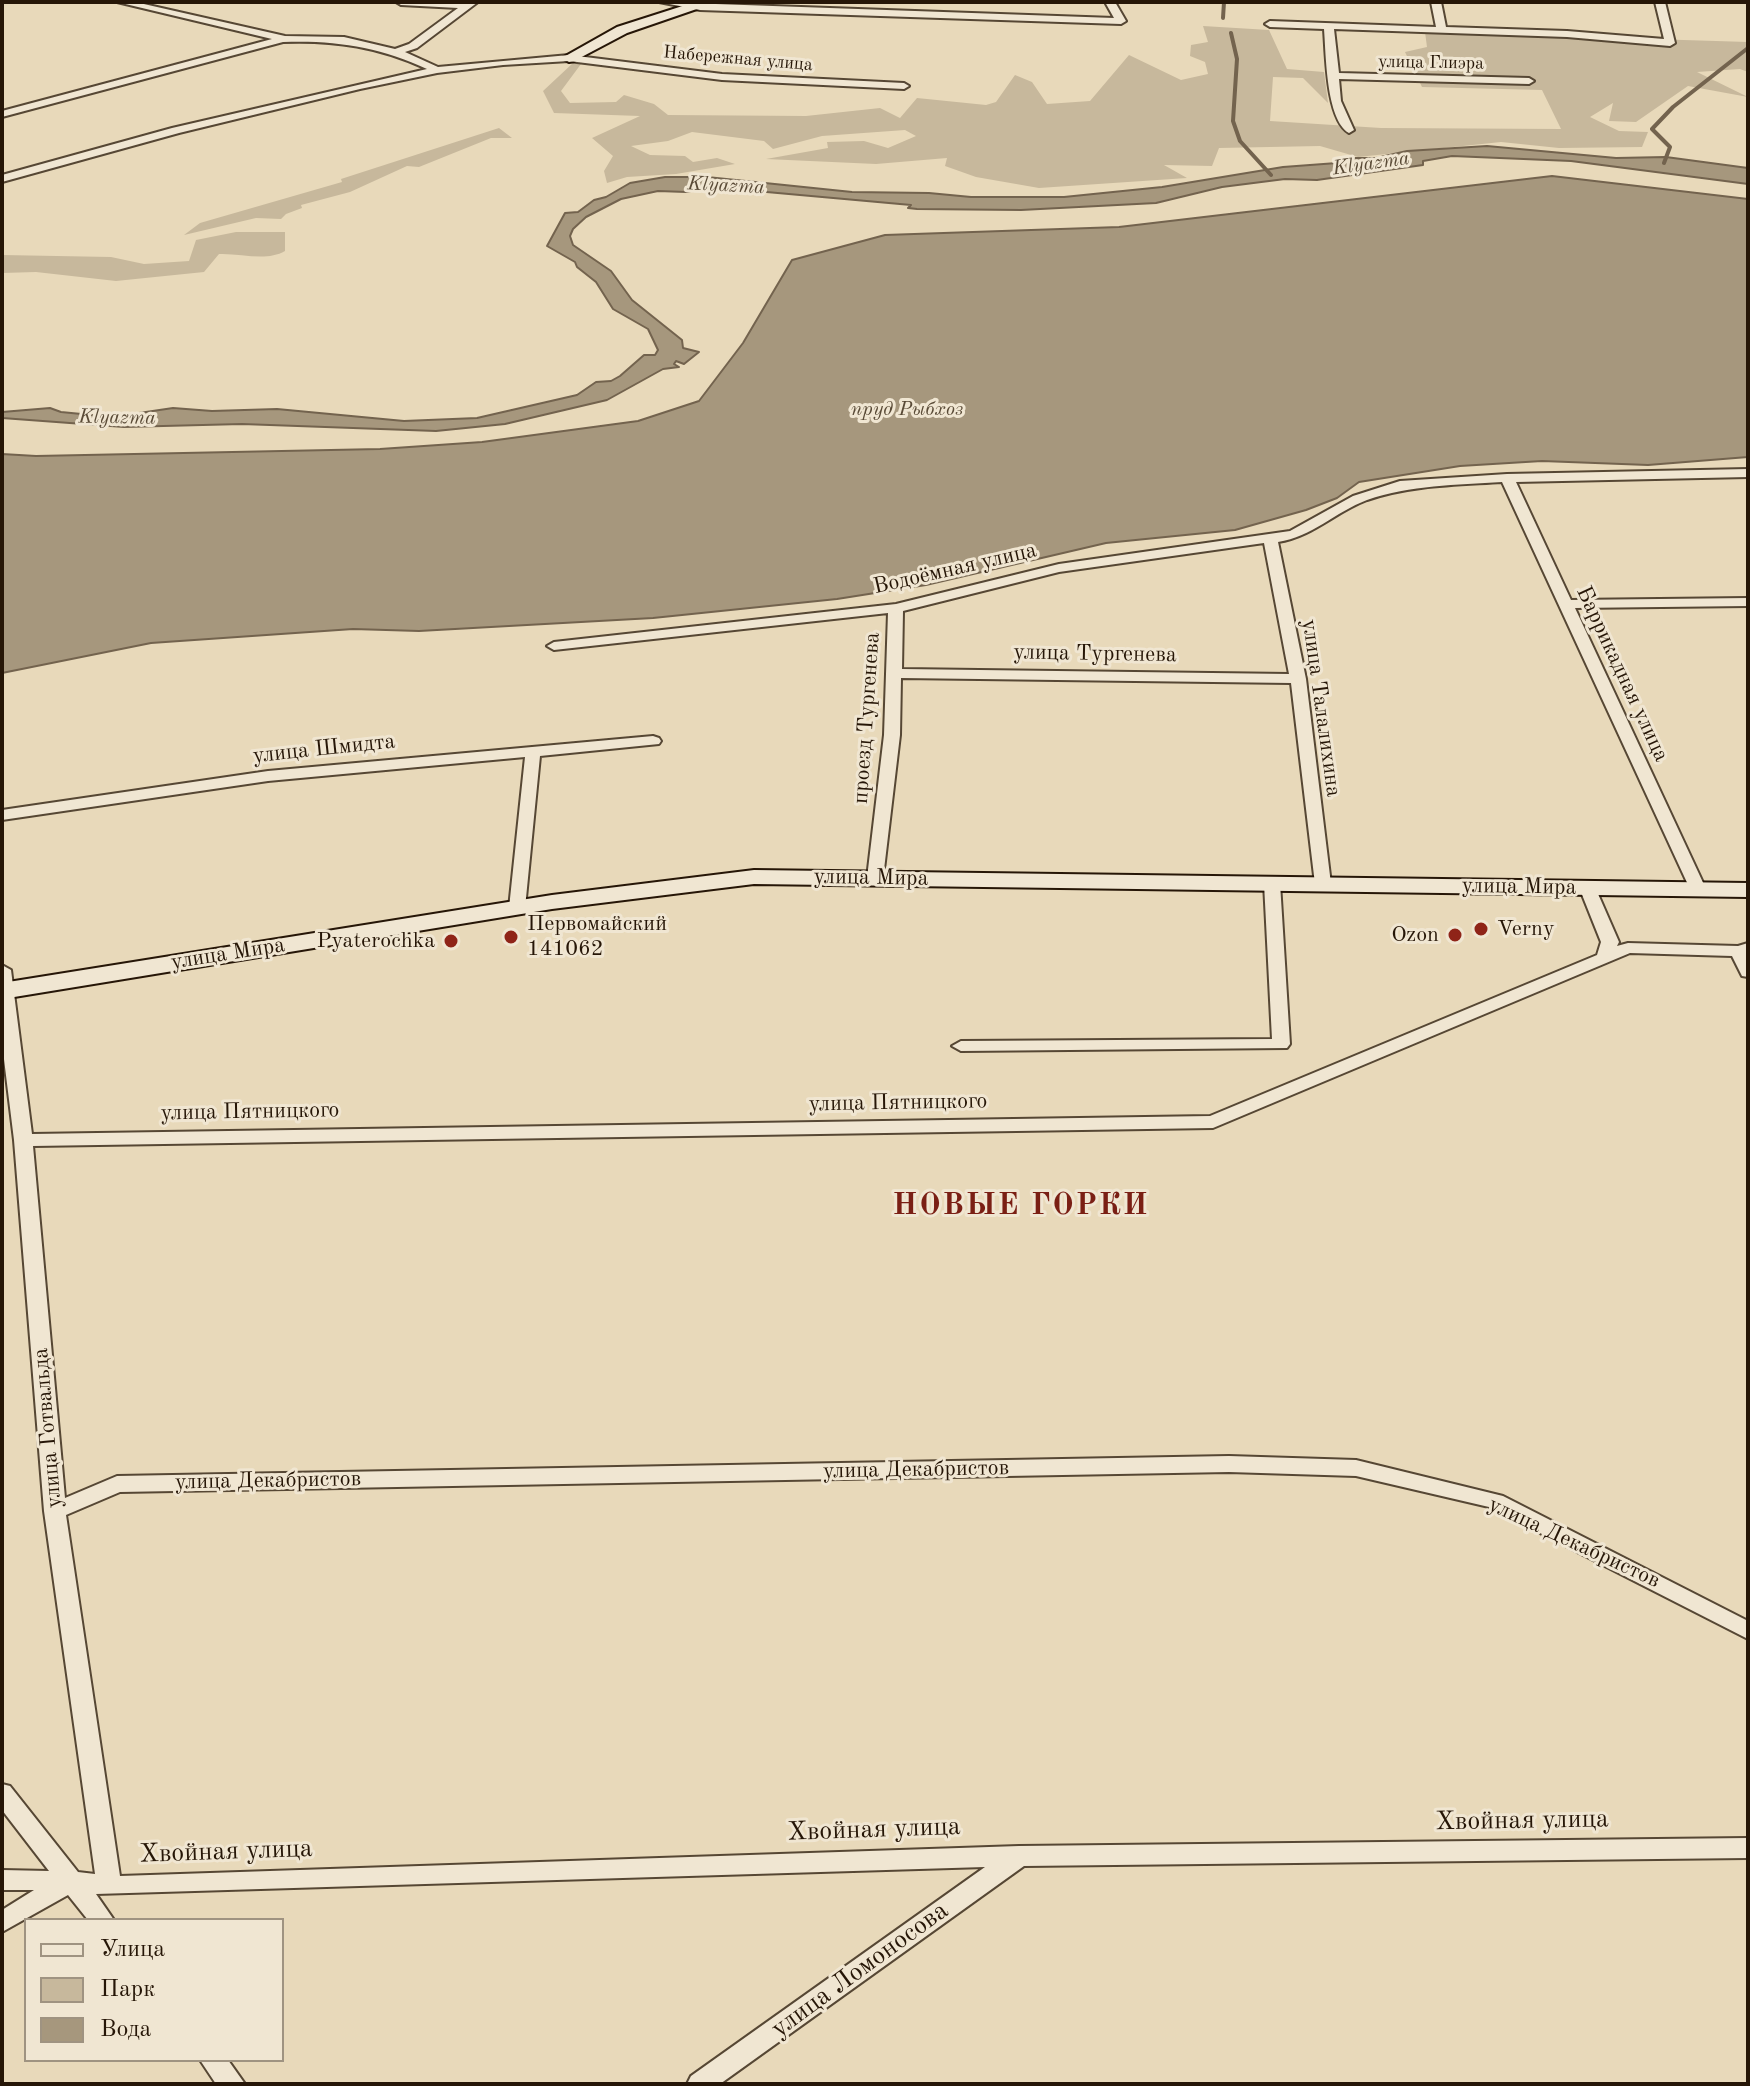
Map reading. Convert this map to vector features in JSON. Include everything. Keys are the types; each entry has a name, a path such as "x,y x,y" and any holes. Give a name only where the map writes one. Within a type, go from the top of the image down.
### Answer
{"street":[{"path":"122,2 283,39"},
{"path":"401,2 470,4"},
{"path":"664,2 1121,21 1110,2"},
{"path":"1436,2 1442,31"},
{"path":"1270,24 1567,34 1670,43 1660,2"},
{"path":"399,51 413,46 470,4"},
{"path":"569,58 622,30 705,4"},
{"path":"1329,28 1336,101 1349,130"},
{"path":"2,114 283,39 322,37 359,40 399,51 437,70"},
{"name":"Набережная улица","path":"2,179 176,130 437,70 569,58 722,77 904,86"},
{"name":"улица Глиэра","path":"1333,76 1529,81"},
{"name":"Водоёмная улица","path":"554,646 896,608 1059,568 1294,535 1358,499 1400,485 1507,478 1748,473"},
{"name":"Баррикадная улица","path":"1507,478 1698,889"},
{"name":"улица Талалихина","path":"1270,539 1298,679 1323,884"},
{"path":"1565,604 1748,602"},
{"name":"проезд Тургенева","path":"875,878 892,735 896,608"},
{"name":"улица Тургенева","path":"892,673 1298,679"},
{"name":"улица Шмидта","path":"2,815 268,776 653,741"},
{"path":"517,908 533,752"},
{"name":"улица Мира","path":"2,991 517,908 754,877 1748,890"},
{"path":"961,1046 1281,1044 1272,883"},
{"path":"1587,887 1610,942 1605,958"},
{"name":"улица Пятницкого","path":"23,1140 1213,1122 1628,948 1744,950"},
{"path":"1744,950 1748,972"},
{"name":"улица Готвальда","path":"2,970 2,991 23,1140 55,1511 109,1886"},
{"name":"улица Декабристов","path":"55,1511 117,1484 1213,1465 1356,1468 1495,1501 1748,1631"},
{"path":"2,1793 100,1918"},
{"name":"Хвойная улица","path":"2,1880 71,1881 109,1886 1019,1856 1748,1848"},
{"name":"улица Ломоносова","path":"700,2084 1019,1856"},
{"path":"2,1922 71,1881"},
{"path":"215,2062 232,2084"}],"green space":[{"path":"1203,26 1269,30 1287,69 1324,72 1328,103 1303,78 1273,77 1270,121 1381,128 1561,129 1542,90 1422,87 1405,52 1427,47 1425,32 1748,42 1748,72 1740,69 1697,72 1748,97 1688,86 1636,122 1609,121 1613,103 1590,117 1619,131 1648,132 1642,147 1559,148 1501,142 1358,157 1320,146 1219,148 1212,166 1164,165 1187,178 1039,188 976,177 945,166 947,158 876,164 766,159 828,148 827,142 864,141 888,148 916,136 905,130 822,136 773,149 764,141 692,132 668,141 631,146 650,155 685,156 693,162 717,158 735,164 676,174 627,177 607,183 604,171 613,156 592,138 640,116 554,113 543,91 573,63 581,64 561,91 570,103 616,102 624,95 654,104 668,115 806,116 880,108 900,118 917,98 986,105 996,102 1015,75 1032,82 1047,104 1090,101 1129,55 1181,80 1208,74 1205,62 1190,56 1191,45 1208,42"},
{"path":"499,128 512,138 491,138 419,167 407,166 350,192 301,205 302,208 281,219 256,218 184,235 200,223 342,182 341,179"},
{"path":"236,232 285,232 285,251 262,257 219,254 204,272 116,281 36,272 2,273 2,255 111,257 144,264 189,261 196,240"}],"water":[{"name":"Klyazma","path":"1487,146 1616,158 1666,157 1748,168 1748,184 1571,161 1452,156 1423,161 1423,165 1317,180 1285,179 1222,187 1156,203 1021,210 917,209 908,208 911,205 711,187 686,192 658,191 621,199 586,217 570,236 573,245 611,271 632,300 682,340 683,348 699,352 684,364 676,361 674,364 679,367 663,369 607,400 505,424 436,431 242,424 124,427 2,418 2,412 50,408 112,417 173,408 212,411 277,409 404,421 477,418 577,395 596,382 611,381 620,376 644,355 655,355 658,350 648,329 613,309 596,282 575,262 547,246 565,213 578,212 594,200 606,197 630,183 665,177 707,177 852,192 1064,197 1162,187 1283,167 1337,163 1341,158 1376,158 1407,151"},
{"name":"пруд Рыбхоз","path":"1552,176 1748,199 1748,457 1648,465 1542,461 1460,466 1359,482 1337,498 1306,510 1235,530 1106,543 926,585 837,599 653,618 419,631 353,629 151,643 2,673 2,454 36,456 380,449 482,442 638,421 699,401 743,343 792,260 885,235 1119,227"}],"waterway":[{"path":"1223,18 1224,2"},
{"path":"1231,33 1237,59 1233,121 1240,141 1271,175"},
{"path":"1664,163 1670,147 1652,129 1673,107 1748,48"}],"place":[{"name":"Verny","path":"1481,929"},
{"name":"Ozon","path":"1455,935"},
{"name":"Первомайский 141062","path":"511,937"},
{"name":"Pyaterochka","path":"451,941"}],"district":[{"name":"НОВЫЕ ГОРКИ","path":"1021,1206"}]}
